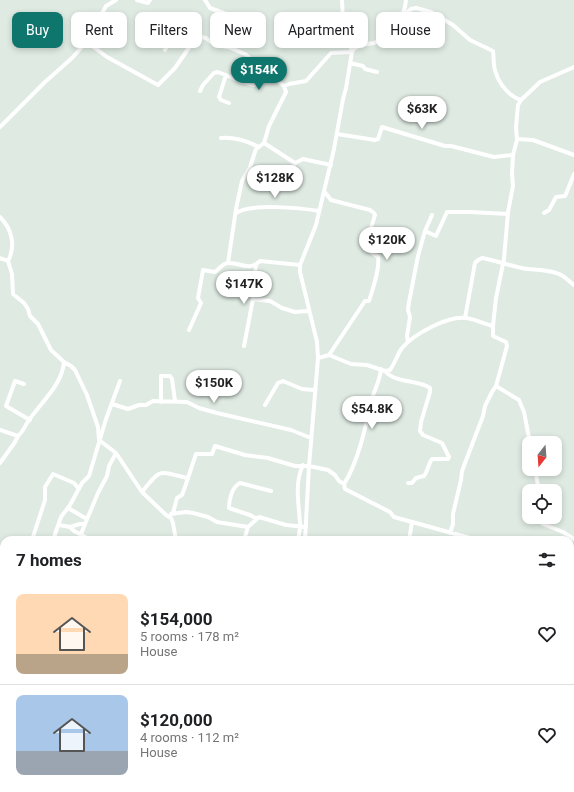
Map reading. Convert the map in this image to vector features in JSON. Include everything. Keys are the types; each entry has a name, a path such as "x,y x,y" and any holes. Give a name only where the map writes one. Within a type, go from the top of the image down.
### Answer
{"street":[{"path":"103,12 106,6 116,0"},
{"path":"137,0 148,3 150,0"},
{"path":"205,0 210,8 221,12"},
{"path":"305,536 314,390 318,358 317,342 308,311 300,265 320,211 331,164 352,52 343,22 342,0"},
{"path":"404,12 406,0"},
{"path":"407,12 416,8 431,12"},
{"path":"445,20 453,25 470,40 493,51 495,72 500,82 513,98 521,100"},
{"path":"284,86 306,81 332,53 352,52 353,49 362,44 376,42"},
{"path":"0,127 81,48"},
{"path":"95,48 107,57 158,85 175,68 189,48"},
{"path":"228,263 242,181 250,167 256,149 264,143 269,126 286,92 284,86 245,54 230,48"},
{"path":"240,81 248,57"},
{"path":"350,63 378,72"},
{"path":"450,533 453,524 453,514 462,471 483,416 485,406 496,386 508,346 506,342 493,336 493,326 513,186 513,155 517,139 516,127 518,105 521,100 540,82 574,67"},
{"path":"200,91 203,84 214,73 218,72 254,85 257,83 263,69"},
{"path":"226,75 219,98 229,103"},
{"path":"337,134 375,140 380,136 382,127 445,146 451,146 494,157 513,155"},
{"path":"221,138 229,137 240,139 259,147"},
{"path":"517,139 533,140 574,156"},
{"path":"264,143 294,163"},
{"path":"289,179 294,163 303,159 331,164"},
{"path":"544,213 549,210 556,197 565,196 574,174"},
{"path":"324,191 331,200 370,210 374,213 375,215 371,228 371,252 378,256 379,261 369,301 365,301 329,355"},
{"path":"236,213 242,210 272,207 301,208 320,211"},
{"path":"425,231 436,236 447,212 508,214"},
{"path":"408,342 407,336 410,317 408,310 409,302 418,256 425,231 432,215"},
{"path":"0,217 4,221 12,239 11,255 8,261 12,274 13,294 24,303 30,316 38,324 51,350 75,370 87,395 98,427 100,440 116,453 142,492 171,518 175,536"},
{"path":"0,258 8,261"},
{"path":"465,318 475,263 482,258 557,273 565,277 568,282 574,284"},
{"path":"189,330 200,304 198,298 204,270 214,272 222,265 228,263 243,267 256,264 260,261 300,265"},
{"path":"244,346 253,299 256,264"},
{"path":"253,299 274,302 282,308 295,312 308,311"},
{"path":"385,371 390,370 396,358 408,342 428,329 447,320 465,318 493,326"},
{"path":"318,358 329,355 351,364 367,365 381,369 388,375 396,378 418,383 430,388 420,431 423,435 442,443 449,457 448,459 432,459 424,476 419,476 412,483 408,483"},
{"path":"0,463 57,382 63,370 64,362"},
{"path":"344,484 354,465 381,369"},
{"path":"161,402 161,376 170,376 172,379 175,401"},
{"path":"24,384 15,381 10,390 6,406 30,420"},
{"path":"54,536 61,517 68,508 82,483 89,476 120,381"},
{"path":"265,405 278,383 283,382 302,389 314,390"},
{"path":"496,386 519,400 524,412 529,436"},
{"path":"112,404 128,409 139,405 146,405 153,401 187,402 199,408 227,416 244,418 254,422 291,430 311,438"},
{"path":"0,430 18,436"},
{"path":"173,513 177,498 182,495 196,454 212,454 214,446 245,455 268,458 295,466 303,465 328,470 344,484 345,489 390,512 394,517 462,536"},
{"path":"81,534 107,476 109,466 116,453"},
{"path":"299,536 300,526 297,500 300,470 303,465"},
{"path":"142,492 154,476 163,472 187,478"},
{"path":"33,536 45,500 45,487 53,474 74,483 79,489"},
{"path":"257,519 229,508 229,500 236,485 240,482 271,491"},
{"path":"68,508 87,518"},
{"path":"168,516 173,513 186,512 208,517 217,522 248,527"},
{"path":"245,536 248,527 259,517 286,525 306,527"},
{"path":"410,536 412,522"},
{"path":"58,525 70,527 85,524"},
{"path":"543,524 569,536"},
{"path":"70,527 84,536"}]}
